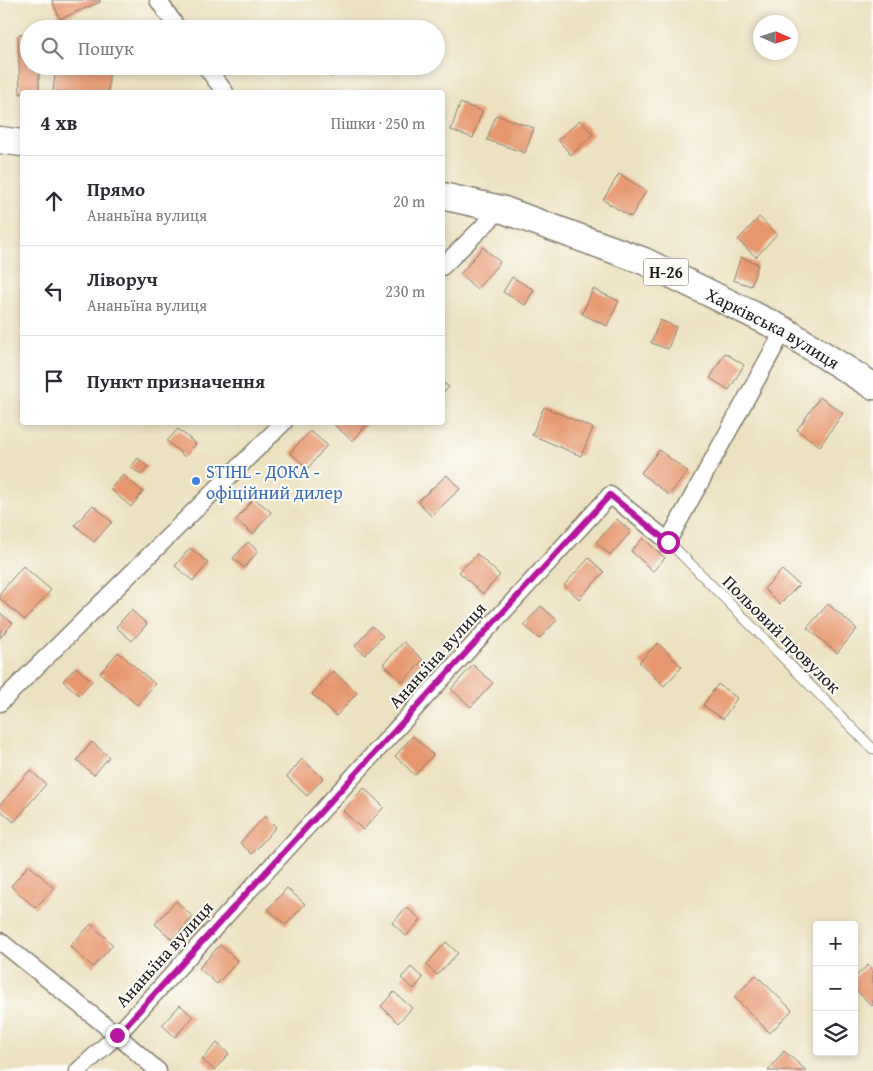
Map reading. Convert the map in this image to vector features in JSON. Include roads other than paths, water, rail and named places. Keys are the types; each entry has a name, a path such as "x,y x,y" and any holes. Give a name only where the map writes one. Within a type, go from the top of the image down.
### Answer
{"main road":[{"path":"0,140 20,142"},
{"name":"Харківська вулиця","path":"445,197 501,208 644,261 784,330 873,386"}],"street":[{"path":"158,0 172,20"},
{"path":"211,75 223,90"},
{"path":"445,264 501,208"},
{"path":"668,542 784,330"},
{"path":"0,703 281,425"},
{"name":"Ананьїна вулиця","path":"78,1071 117,1035 610,495 668,542"},
{"path":"0,941 117,1035 158,1071"}],"lane":[{"name":"Польовий провулок","path":"668,542 873,749"}],"place":[{"name":"STIHL - ДОКА - офіційний дилер","path":"196,481"}]}
